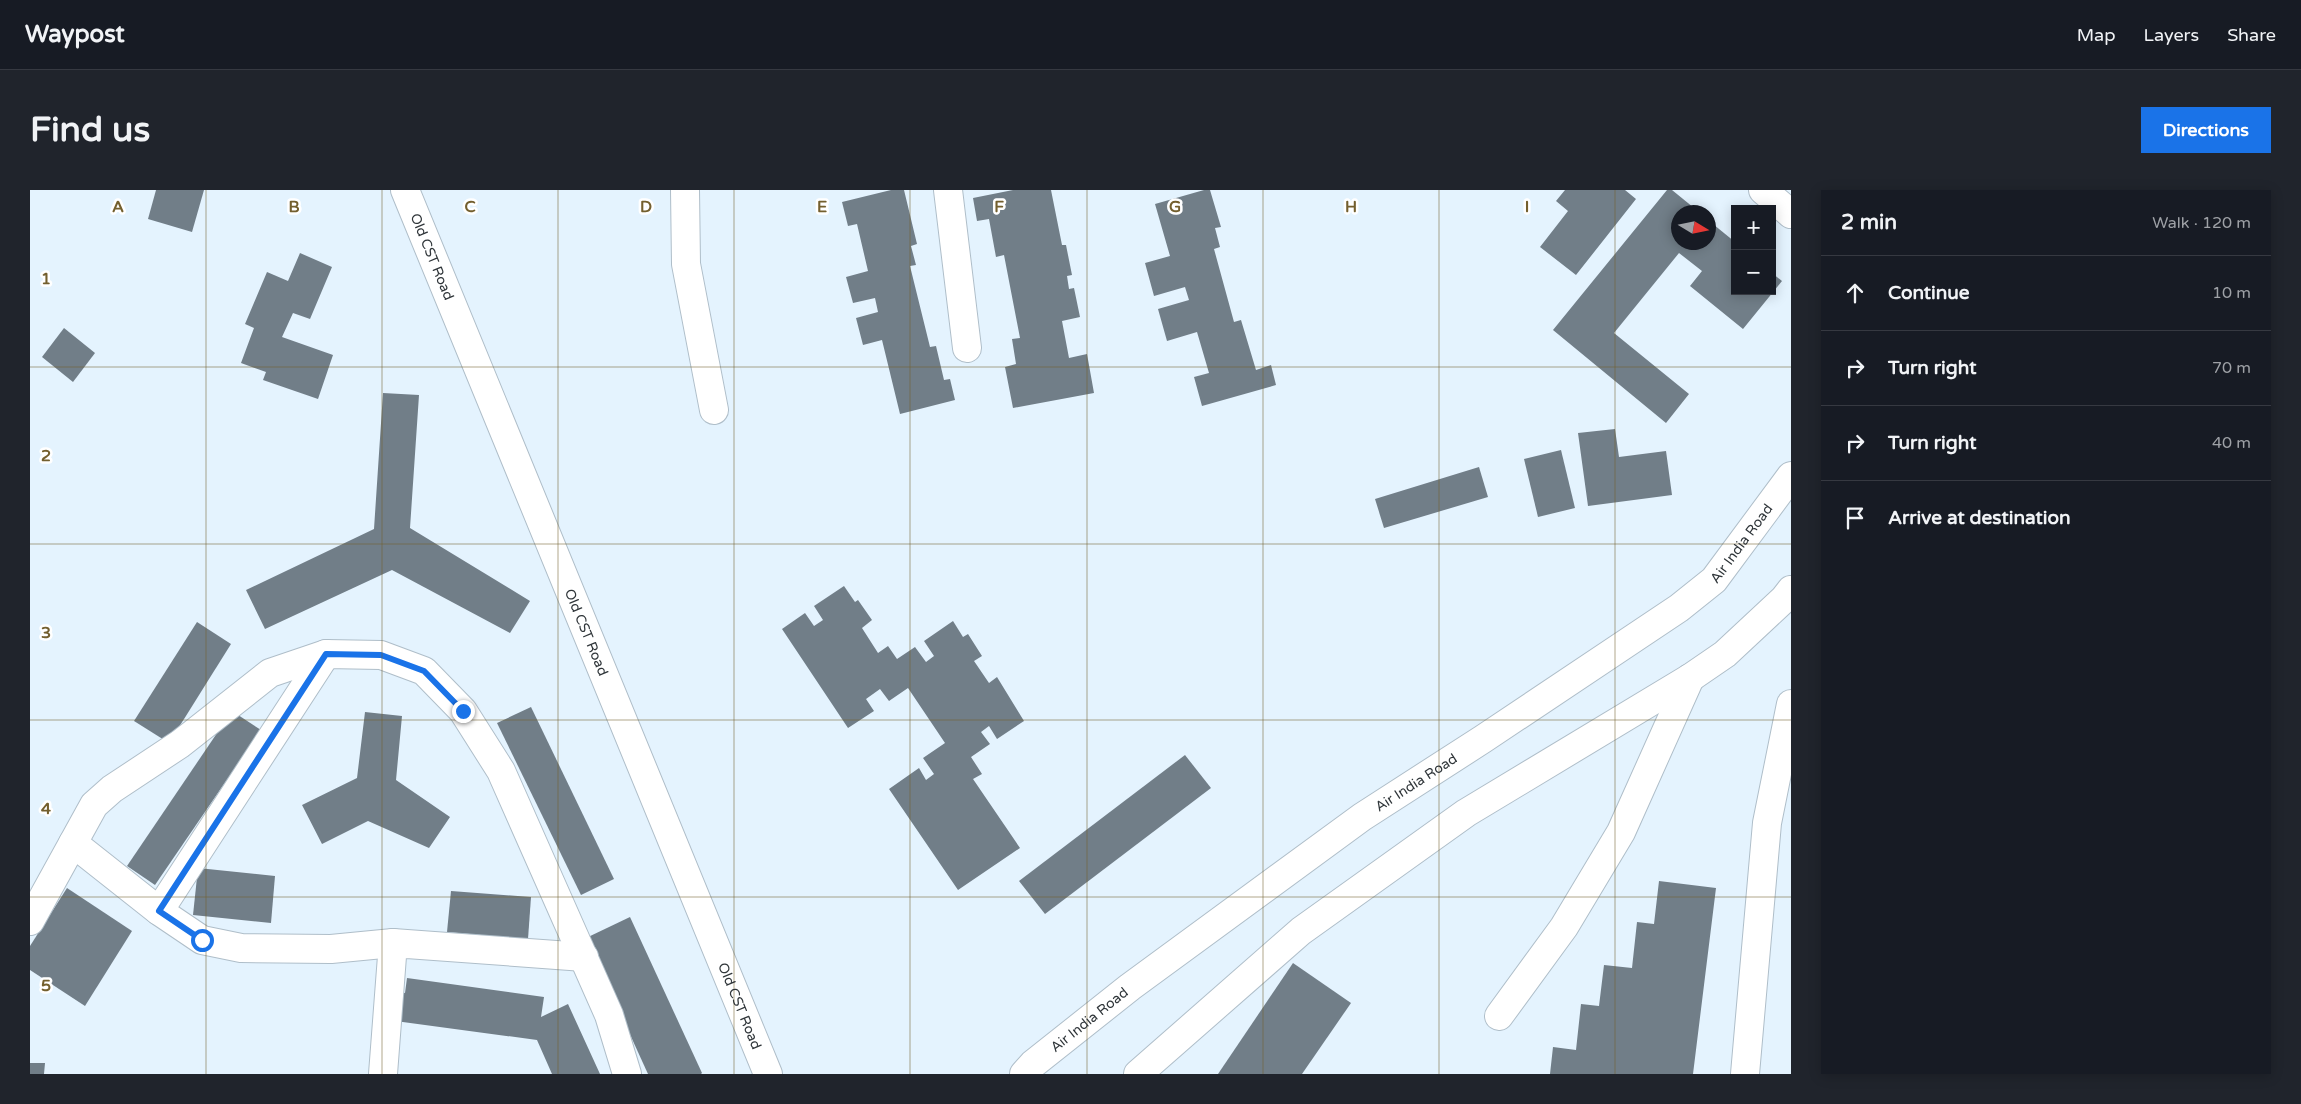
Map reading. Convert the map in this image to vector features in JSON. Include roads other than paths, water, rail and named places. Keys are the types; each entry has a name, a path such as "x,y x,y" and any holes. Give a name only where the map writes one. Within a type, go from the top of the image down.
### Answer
{"street":[{"name":"Old CST Road","path":"405,190 768,1074"},
{"path":"685,190 686,264 714,410"},
{"path":"948,190 967,348"},
{"path":"1763,190 1791,214"},
{"name":"Air India Road","path":"1024,1074 1130,987 1362,817 1491,734 1686,602 1714,580 1791,476"},
{"path":"1138,1074 1301,931 1466,813 1690,678 1725,654 1784,599 1791,590"},
{"path":"159,911 326,654"},
{"path":"30,921 94,805 112,789 180,744 270,673 326,654 381,655 424,671 463,711 501,771 609,1015 627,1074"},
{"path":"1499,1016 1564,927 1621,832 1690,678"},
{"path":"1745,1074 1767,823 1791,704"},
{"path":"73,843 159,911 202,940 241,948 331,949 393,943 584,957"},
{"path":"388,1072 393,943"}]}
